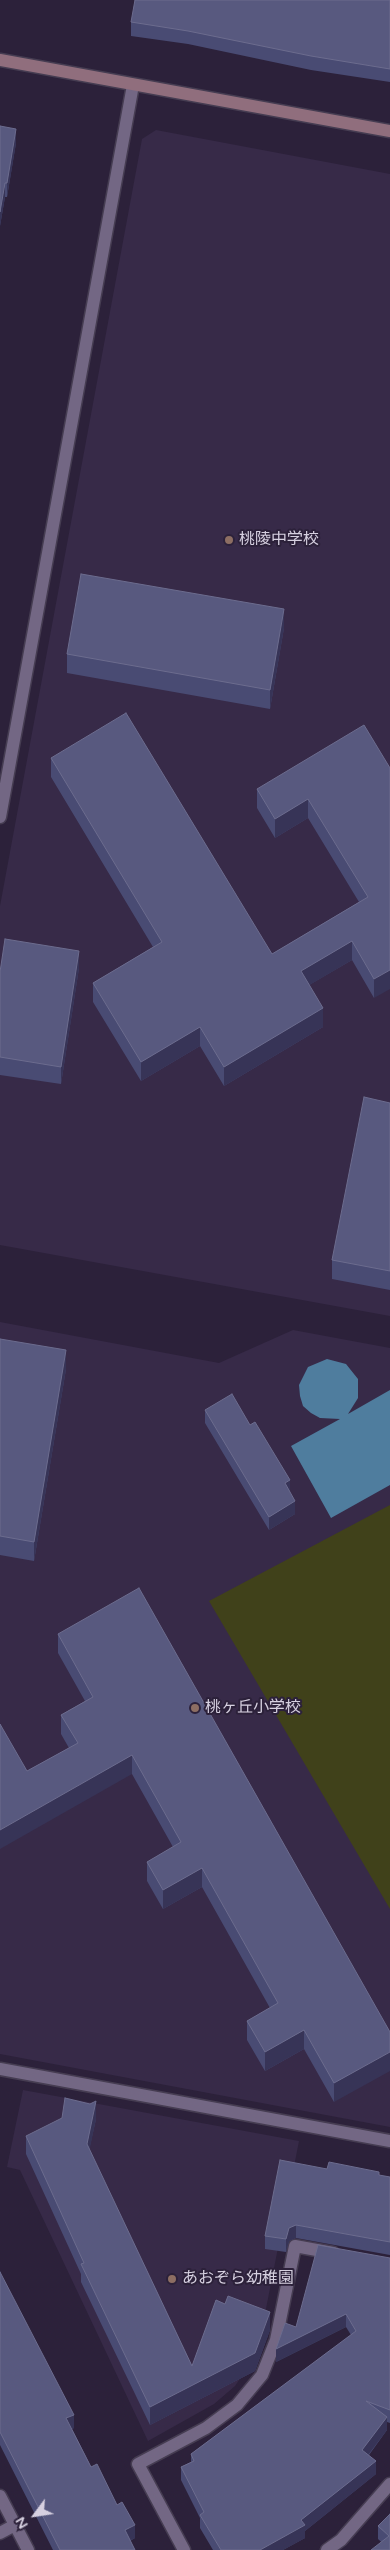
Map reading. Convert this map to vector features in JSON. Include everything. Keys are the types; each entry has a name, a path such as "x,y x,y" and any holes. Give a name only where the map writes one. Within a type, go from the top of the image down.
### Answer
{"street":[{"path":"0,60 390,131"},
{"path":"0,817 133,85"},
{"path":"0,2069 390,2141"},
{"path":"184,2550 138,2464 206,2428 237,2405 262,2375 276,2340 295,2246 342,2254"},
{"path":"327,2550 341,2540 390,2484"},
{"path":"0,2496 28,2550"},
{"path":"0,2533 15,2525"}],"shaded area":[{"name":"桃陵中学校","path":"156,130 390,174 390,1316 0,1245 0,906 142,139"},
{"name":"桃ヶ丘小学校","path":"0,1322 219,1363 293,1330 390,1348 390,2127 0,2054"},
{"path":"390,1505 390,1909 209,1601"},
{"name":"あおぞら幼稚園","path":"23,2090 299,2141 261,2334 243,2374 235,2386 214,2404 148,2441 20,2170 7,2167"}],"water":[{"path":"327,1359 346,1364 358,1379 358,1398 348,1414 390,1390 390,1485 331,1518 291,1446 340,1419 320,1418 311,1413 303,1406 300,1396 299,1385 308,1367"}],"building":[{"path":"135,0 390,0 390,69 131,22"},
{"path":"0,126 16,129 0,212"},
{"path":"81,574 284,609 270,690 67,654"},
{"path":"126,713 272,954 368,897 308,799 275,819 257,789 364,725 390,768 390,970 374,979 352,941 301,971 323,1008 224,1067 200,1027 141,1062 93,983 162,942 51,758"},
{"path":"5,939 79,951 61,1067 0,1057 0,972"},
{"path":"364,1097 390,1103 390,1271 332,1260"},
{"path":"0,1339 66,1350 34,1542 0,1536"},
{"path":"232,1394 250,1425 255,1422 290,1480 285,1483 295,1501 269,1517 205,1410"},
{"path":"139,1588 390,2032 390,2052 334,2083 304,2030 265,2052 247,2021 278,2003 202,1868 163,1890 147,1862 181,1842 132,1755 0,1830 0,1724 27,1771 78,1743 61,1715 93,1697 58,1634"},
{"path":"65,2098 90,2104 96,2101 87,2144 192,2366 216,2300 225,2304 228,2296 270,2312 255,2353 150,2407 81,2264 84,2263 26,2136 62,2118"},
{"path":"280,2160 327,2169 329,2162 379,2172 379,2175 390,2177 390,2242 296,2225 289,2228 286,2239 265,2236"},
{"path":"318,2245 390,2258 390,2410 366,2401 387,2417 362,2450 376,2461 301,2520 305,2525 260,2550 221,2550 200,2515 204,2512 181,2467 194,2461 191,2454 356,2331 346,2314 276,2349 285,2323 296,2327"},
{"path":"0,2272 74,2415 66,2418 91,2467 97,2464 117,2505 122,2502 135,2525 125,2530 135,2550 60,2550 0,2432"},
{"path":"390,2514 390,2550 371,2550 389,2536 378,2526"}],"place":[{"name":"桃陵中学校","path":"229,540"},
{"name":"桃ヶ丘小学校","path":"195,1708"},
{"name":"あおぞら幼稚園","path":"172,2279"}]}
